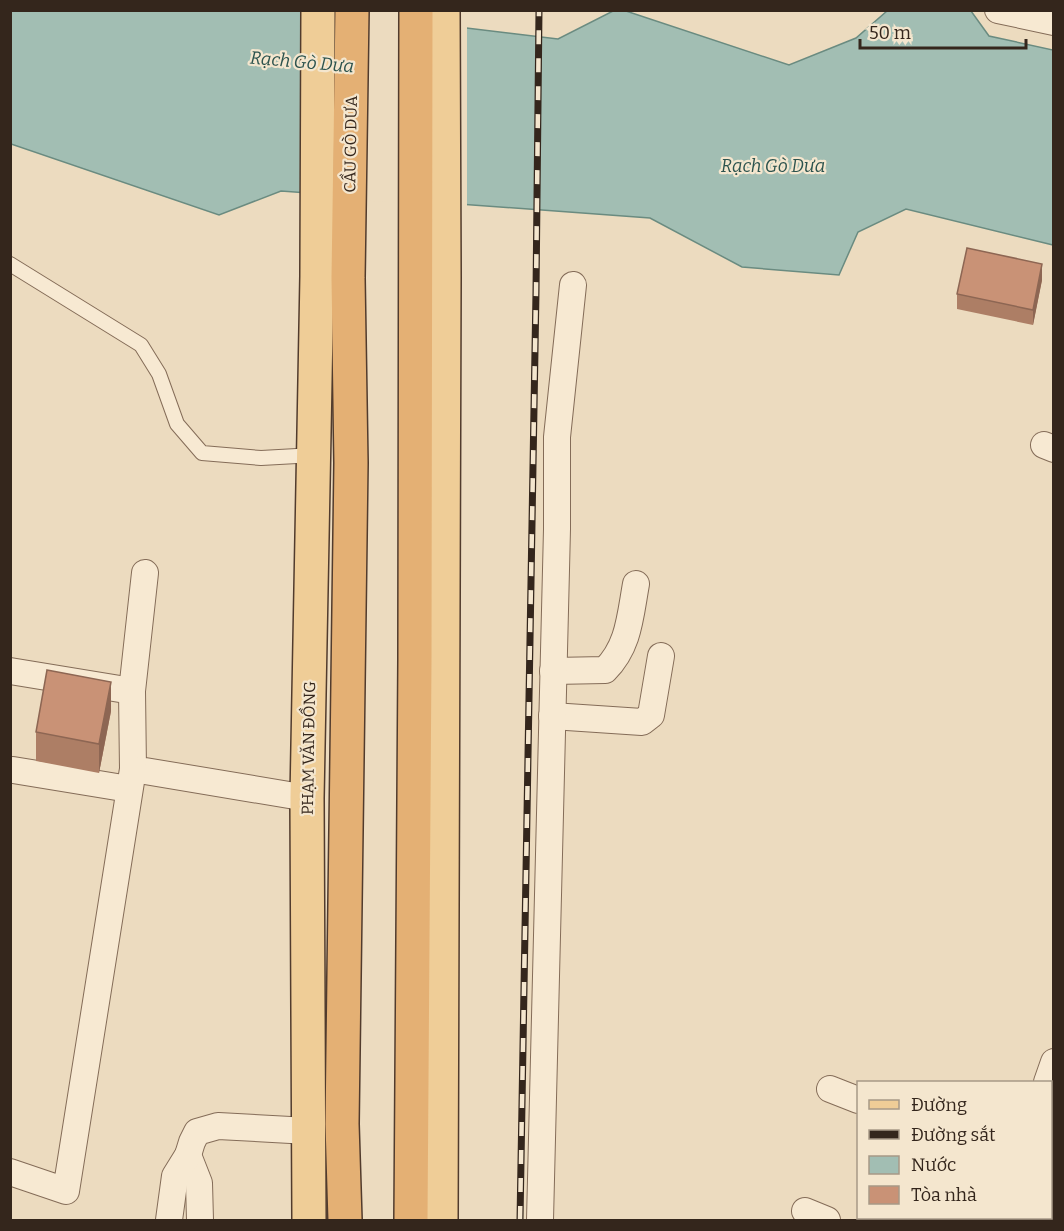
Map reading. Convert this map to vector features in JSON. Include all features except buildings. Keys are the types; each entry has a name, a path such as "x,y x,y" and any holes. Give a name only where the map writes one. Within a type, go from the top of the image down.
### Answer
{"highway":[{"name":"CẦU GÒ DƯA","path":"333,277 352,10"},
{"path":"411,1221 430,277 416,10"},
{"path":"333,277 351,463 342,1100 345,1221"}],"main road":[{"name":"CẦU GÒ DƯA","path":"318,10 333,277"},
{"path":"441,1221 430,277 443,10"},
{"name":"PHẠM VĂN ĐỒNG","path":"309,1221 307,798 315,455 333,277"}],"street":[{"path":"998,10 1051,18"},
{"path":"540,1221 557,437 573,285"},
{"path":"10,1172 66,1191 131,779 132,691 145,573"},
{"path":"553,671 605,670 616,659 625,643 636,584"},
{"path":"552,716 642,722 651,715 661,656"},
{"path":"10,670 132,691"},
{"path":"13,770 131,779 307,798"},
{"path":"1048,1081 1053,1062"},
{"path":"830,1089 857,1100"},
{"path":"169,1221 175,1176 188,1155 197,1132 218,1126 309,1131"},
{"path":"188,1155 198,1183 200,1221"}],"lane":[{"path":"10,264 141,345 159,374 177,424 202,453 261,458 315,455"}],"water":[{"name":"Rạch Gò Dưa","path":"317,10 558,39 613,11 626,11 789,65 856,38 887,11 971,11 989,36 1053,50 1053,245 906,209 858,232 839,275 742,267 650,218 281,191 219,215 11,144 11,11"}],"pier":[{"path":"342,10 467,26 467,208 306,196 306,11"}],"railway":[{"path":"520,1220 539,10"}]}
